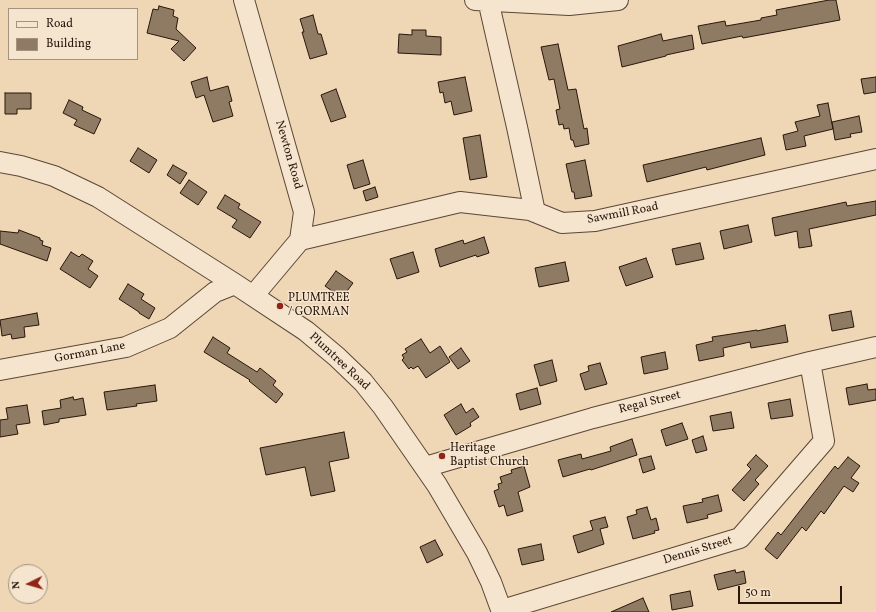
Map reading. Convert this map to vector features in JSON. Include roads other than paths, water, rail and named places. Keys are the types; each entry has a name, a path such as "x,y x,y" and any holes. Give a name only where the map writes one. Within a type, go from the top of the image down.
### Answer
{"street":[{"name":"Newton Road","path":"244,0 304,212 300,240"},
{"path":"535,212 518,127 484,0 569,5 618,0"},
{"name":"Sawmill Road","path":"300,240 460,202 530,210 562,223 595,221 876,159"},
{"name":"Plumtree Road","path":"0,162 44,172 84,189 98,197 306,331 352,370 384,407 425,467 477,553 491,582 502,611"},
{"path":"253,296 300,240"},
{"name":"Gorman Lane","path":"0,370 126,347 170,328 215,292 235,284"},
{"name":"Regal Street","path":"425,467 593,418 810,362 876,347"},
{"name":"Dennis Street","path":"502,611 740,538 824,441 810,362"}],"place":[{"name":"PLUMTREE / GORMAN","path":"280,306"},
{"name":"Heritage Baptist Church","path":"442,456"}]}
